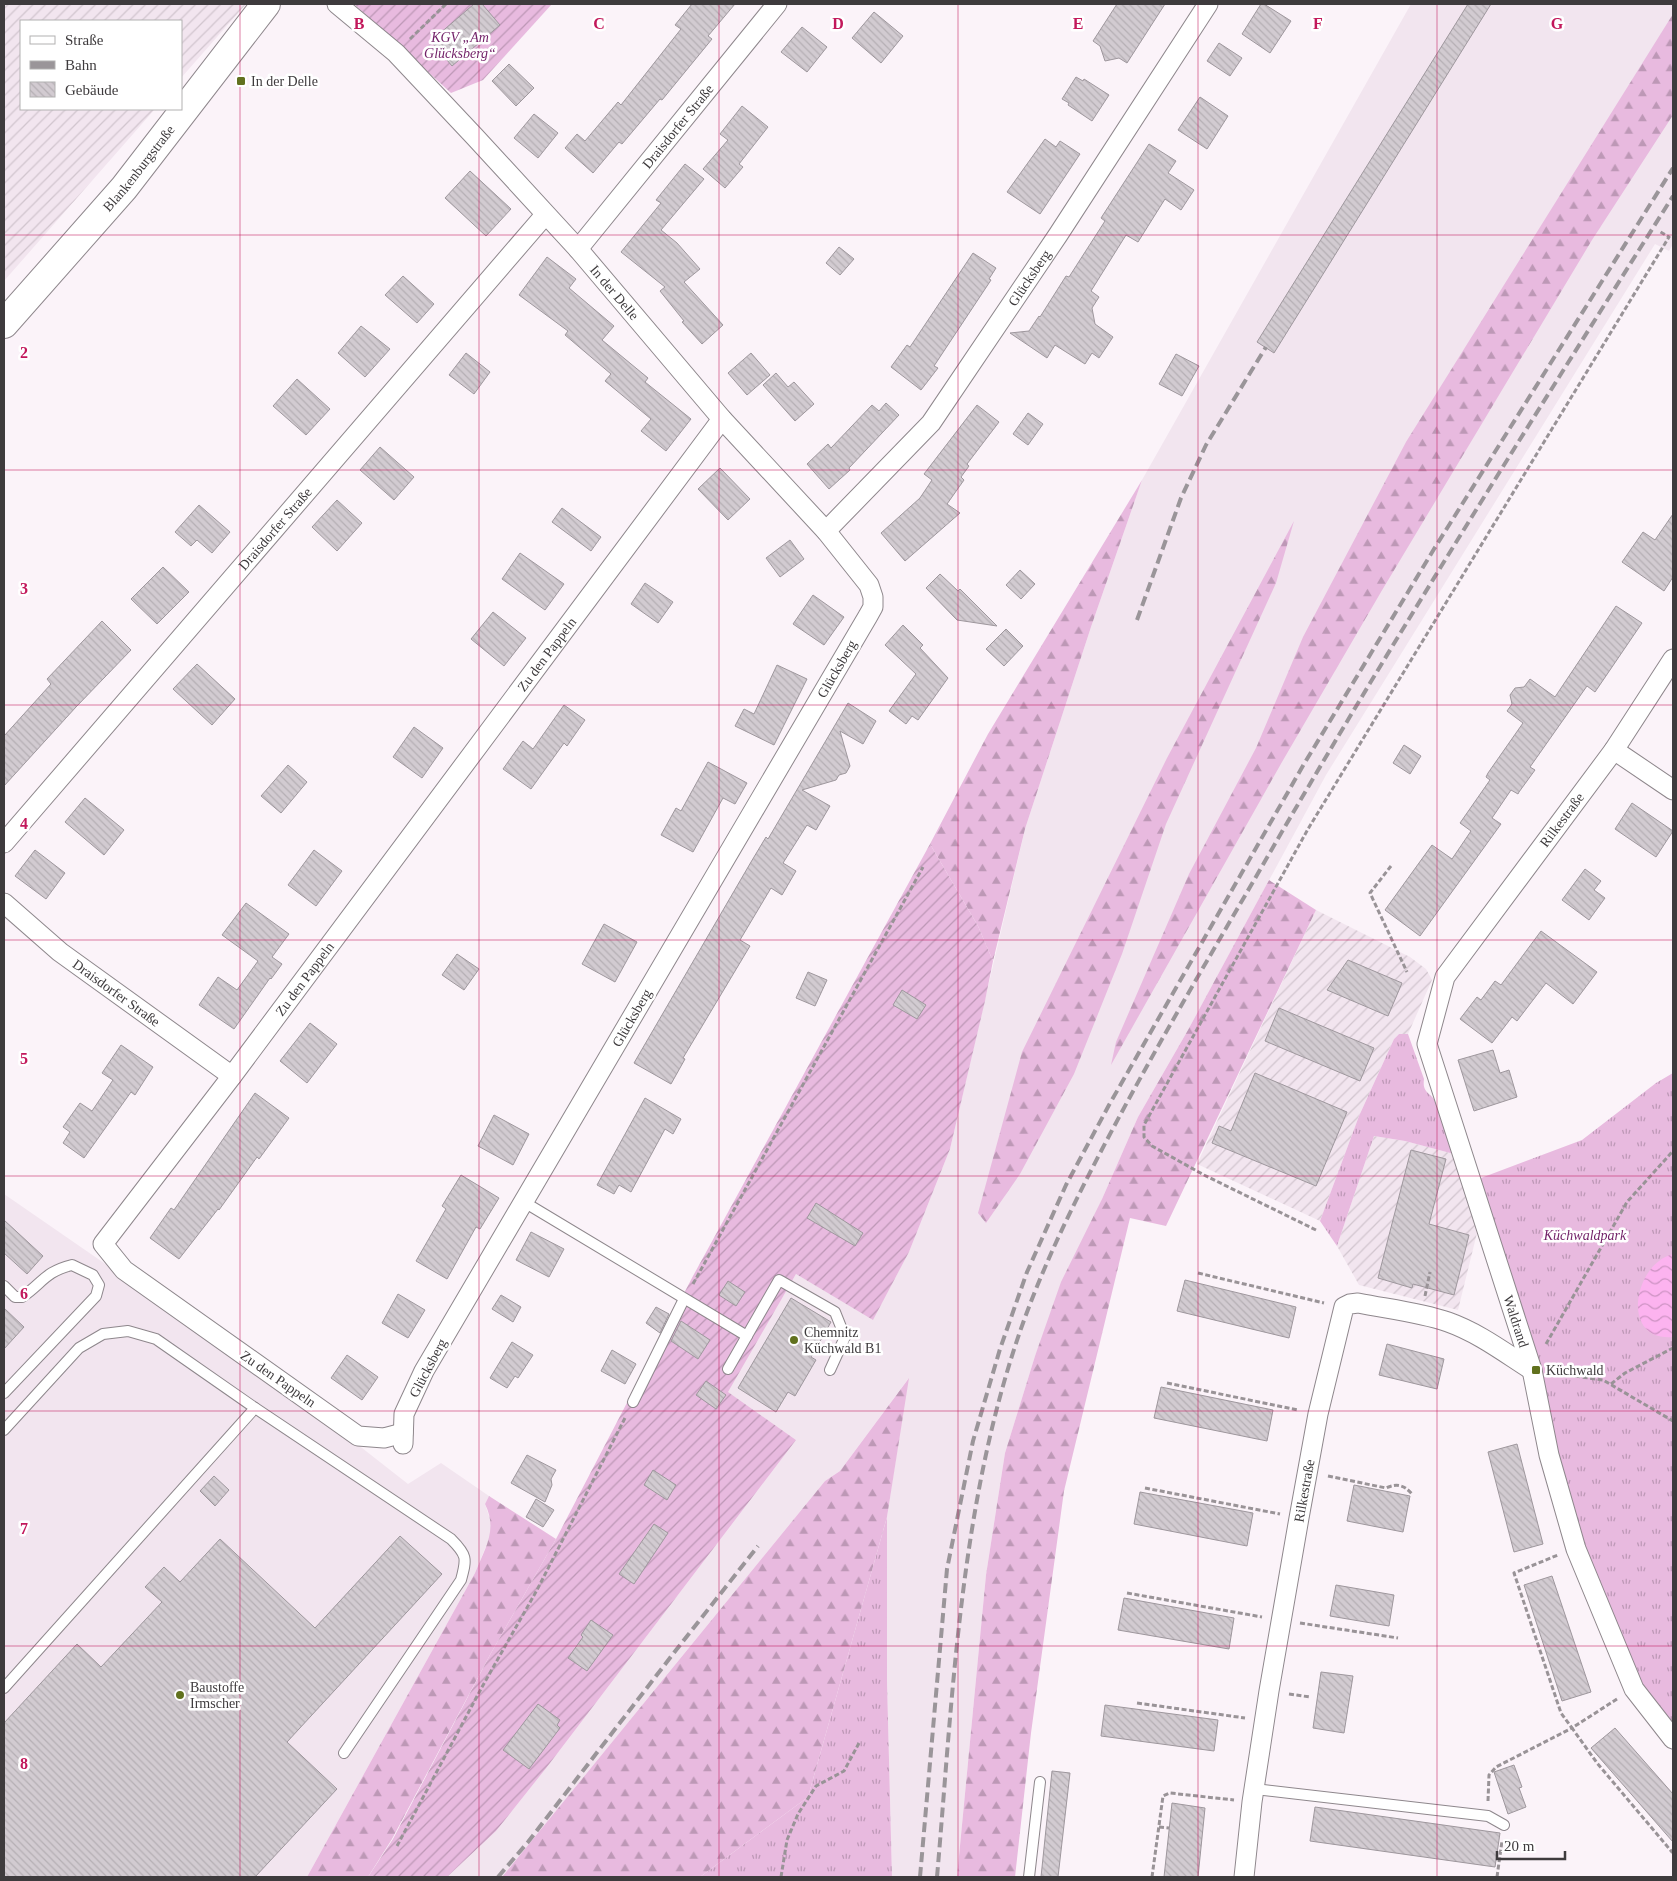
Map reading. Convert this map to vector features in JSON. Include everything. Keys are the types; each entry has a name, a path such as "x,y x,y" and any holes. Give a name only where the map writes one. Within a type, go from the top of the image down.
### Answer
{"main road":[{"name":"Blankenburgstraße","path":"4,324 124,188 266,4"}],"street":[{"name":"In der Delle","path":"337,4 396,54 578,249 722,419 826,530 869,585 873,597"},
{"name":"Draisdorfer Straße","path":"578,249 777,4"},
{"name":"Glücksberg","path":"826,530 931,423 1058,235 1208,4"},
{"name":"Draisdorfer Straße","path":"4,842 545,215"},
{"name":"Zu den Pappeln","path":"403,1438 358,1436 124,1270 103,1244 232,1076 722,419"},
{"name":"Glücksberg","path":"403,1438 404,1414 424,1372 868,616 873,607 873,597"},
{"name":"Rilkestraße","path":"1445,977 1614,750 1673,659"},
{"path":"1614,750 1673,790"},
{"name":"Draisdorfer Straße","path":"4,904 60,952 232,1076"},
{"name":"Waldrand","path":"1445,977 1426,1044 1532,1370 1549,1455 1576,1549 1634,1689 1673,1739"},
{"path":"1344,1308 1350,1304 1358,1303 1421,1314 1449,1322 1475,1334 1532,1370"},
{"name":"Rilkestraße","path":"1244,1877 1264,1720 1307,1472 1318,1414 1344,1308"}],"lane":[{"path":"524,1202 747,1336"},
{"path":"4,1286 15,1297 22,1297 46,1276 59,1268 72,1265 93,1275 98,1285 96,1296 4,1393"},
{"path":"728,1369 779,1280 835,1312 845,1337 830,1370"},
{"path":"633,1402 684,1299"},
{"path":"4,1430 79,1348 103,1334 128,1331 156,1339 451,1540 464,1552 465,1566 462,1580 344,1753"},
{"path":"4,1688 255,1408"},
{"path":"1030,1877 1040,1782"},
{"path":"1254,1795 1488,1816 1504,1825"}],"path":[{"path":"396,54 446,4"},
{"path":"1316,1230 1152,1146 1144,1137 1144,1125 1308,829 1668,238 1659,231"},
{"path":"1391,866 1370,893 1408,972"},
{"path":"684,1299 923,867"},
{"path":"1673,1151 1628,1202 1541,1351 1532,1370 1603,1380 1673,1421"},
{"path":"1426,1293 1430,1272"},
{"path":"1198,1273 1344,1308"},
{"path":"1611,1384 1625,1373 1673,1348"},
{"path":"1166,1382 1318,1414"},
{"path":"397,1846 482,1687 537,1590 633,1402"},
{"path":"1307,1472 1386,1488 1392,1485 1400,1485 1412,1494"},
{"path":"1145,1488 1299,1518"},
{"path":"1576,1549 1514,1572 1561,1713 1597,1763 1673,1851"},
{"path":"1127,1593 1398,1638"},
{"path":"1488,1816 1489,1775 1496,1767 1572,1728 1634,1689"},
{"path":"1137,1704 1264,1720"},
{"path":"780,1877 787,1840 798,1814 816,1786 844,1771 859,1743"},
{"path":"1152,1877 1161,1800 1166,1793 1254,1795"},
{"path":"1497,1877 1504,1825"},
{"path":"1158,1827 1169,1828"}],"shaded area":[{"path":"4,4 246,4 182,77 182,20 20,20 20,110 154,110 4,281"},
{"path":"1411,4 1673,4 1673,244 1669,251 1655,244 1326,775 1188,1030 1138,1117 1102,1199 1035,1356 1005,1453 986,1575 957,1877 892,1877 887,1681 887,1517 908,1379 840,1471 825,1481 502,1877 447,1877 496,1831 547,1767 796,1440 727,1392 796,1274 873,1319 909,1252 950,1149 1025,829 1091,627 1142,480"},
{"path":"1316,910 1410,957 1426,969 1432,980 1408,1034 1399,1034 1394,1039 1359,1116 1320,1221 1197,1164"},
{"path":"1374,1136 1405,1141 1454,1154 1477,1233 1458,1310 1359,1285 1337,1246"},
{"path":"4,1194 288,1390 408,1484 441,1463 489,1496 485,1504 491,1522 491,1534 475,1573 307,1877 4,1877"}],"green space":[{"name":"KGV „Am Glücksberg“","path":"354,4 552,4 483,80 451,93"},
{"path":"1673,14 1673,115 1592,240 1381,592 1282,762 1111,1065 1116,1042 1189,874 1256,748 1303,637 1406,442"},
{"path":"1142,480 1091,627 1025,829 993,961 978,926 930,844 988,734"},
{"path":"1294,521 1276,583 1166,824 1122,954 1074,1074 1020,1174 986,1223 978,1213 1022,1052 1167,758"},
{"path":"930,844 978,926 993,961 950,1149 909,1252 873,1320 796,1274 728,1392 796,1440 547,1767 496,1831 447,1877 368,1877 393,1839 491,1653 556,1539 693,1276"},
{"path":"1269,880 1316,910 1166,1226 1130,1218 1064,1491 1031,1733 1015,1877 957,1877 986,1575 1005,1453 1035,1356 1061,1282 1102,1199 1138,1117 1188,1030"},
{"path":"1399,1034 1408,1034 1424,1079 1424,1087 1439,1107 1454,1154 1405,1141 1374,1136 1337,1246 1320,1221 1359,1116 1394,1039"},
{"name":"Küchwaldpark","path":"1673,1073 1673,1724 1640,1682 1581,1544 1473,1181 1582,1140 1656,1083"},
{"path":"909,1378 887,1517 808,1797 700,1877 502,1877 825,1481 840,1471"},
{"path":"489,1496 556,1539 491,1653 392,1839 368,1877 307,1877 475,1573 489,1539 489,1513 485,1504"},
{"path":"887,1517 887,1681 892,1877 700,1877 808,1797"}],"water":[{"path":"1673,1254 1673,1337 1656,1335 1645,1328 1639,1316 1638,1301 1641,1286 1649,1272 1659,1261"}],"building":[{"path":"474,4 482,4 500,25 452,66 431,41"},
{"path":"692,4 735,4 708,36 712,39 662,100 660,99 622,144 619,142 593,173 565,148 577,134 585,141 618,102 621,105 681,29 675,25"},
{"path":"1117,4 1165,4 1127,63 1119,58 1105,61 1100,46 1093,41"},
{"path":"1261,4 1291,21 1270,53 1242,34"},
{"path":"1468,4 1491,4 1274,353 1257,342"},
{"path":"874,12 903,36 881,63 852,38"},
{"path":"802,27 827,47 807,72 781,52"},
{"path":"1219,43 1242,58 1230,76 1207,61"},
{"path":"509,64 534,88 516,106 492,81"},
{"path":"1076,77 1083,81 1084,79 1109,95 1092,121 1062,99"},
{"path":"1200,97 1228,116 1207,149 1178,130"},
{"path":"742,106 768,127 739,164 743,167 725,188 703,169 728,140 720,134"},
{"path":"534,114 558,133 538,158 514,138"},
{"path":"1045,139 1056,147 1060,141 1080,154 1040,214 1007,192"},
{"path":"1149,144 1176,161 1168,173 1194,190 1181,210 1165,199 1138,242 1126,235 1091,291 1099,297 1092,308 1095,324 1113,337 1099,358 1092,353 1085,364 1055,345 1047,358 1010,333 1029,331 1040,317 1066,276 1069,277 1105,221 1101,218"},
{"path":"685,164 704,179 661,230 677,243 700,269 684,282 723,325 702,344 682,322 684,321 660,291 665,287 621,252 661,203 656,200"},
{"path":"470,171 511,209 486,236 445,198"},
{"path":"839,247 854,259 840,275 826,263"},
{"path":"973,253 996,268 989,279 991,280 934,366 938,368 921,390 891,367 907,345 910,347"},
{"path":"547,257 576,279 569,288 614,326 602,340 648,378 645,382 691,419 666,451 641,431 651,419 605,381 611,374 565,335 568,331 519,295"},
{"path":"403,276 434,304 417,323 385,295"},
{"path":"361,326 390,349 365,377 338,353"},
{"path":"466,353 490,372 474,394 449,375"},
{"path":"751,353 770,375 747,395 728,373"},
{"path":"1176,354 1199,366 1182,396 1159,384"},
{"path":"776,373 788,387 794,382 814,404 795,421 763,385"},
{"path":"297,379 330,409 306,435 273,406"},
{"path":"886,403 899,415 849,468 850,470 829,489 807,464 828,444 831,448 872,405 879,411"},
{"path":"977,405 999,422 967,464 969,466 961,477 964,480 947,504 960,513 905,561 881,533 920,498 932,480 924,474"},
{"path":"1028,413 1043,424 1028,445 1013,434"},
{"path":"380,447 414,477 394,500 360,470"},
{"path":"720,468 750,499 728,520 698,489"},
{"path":"337,500 362,523 337,551 312,527"},
{"path":"199,505 230,532 212,553 197,540 191,546 175,532"},
{"path":"562,508 601,537 591,551 552,522"},
{"path":"1673,514 1673,577 1664,591 1622,562 1643,532 1655,540"},
{"path":"790,540 804,559 780,577 766,558"},
{"path":"520,553 564,584 545,610 502,579"},
{"path":"163,567 189,592 157,624 131,599"},
{"path":"1020,570 1035,584 1021,599 1006,585"},
{"path":"940,574 958,591 960,589 997,626 957,620 926,588"},
{"path":"645,583 673,602 658,623 631,604"},
{"path":"813,595 844,617 824,645 793,624"},
{"path":"1616,606 1642,623 1595,692 1587,686 1530,767 1535,770 1518,794 1511,790 1492,818 1501,824 1420,936 1385,910 1432,845 1452,859 1471,831 1460,823 1490,780 1486,777 1488,773 1523,723 1507,711 1512,704 1510,695 1515,688 1524,687 1530,679 1555,697"},
{"path":"493,612 526,638 504,666 471,639"},
{"path":"102,621 131,650 4,786 4,736 51,684 47,679"},
{"path":"903,625 923,645 920,648 948,678 918,720 912,716 906,724 889,711 916,674 885,645"},
{"path":"1006,629 1023,646 1004,666 986,649"},
{"path":"197,664 235,699 212,725 173,689"},
{"path":"777,665 807,679 774,745 735,726 744,709 754,714"},
{"path":"848,703 876,721 863,744 840,731 850,766 846,773 839,775 836,780 802,790 830,806 816,830 807,825 783,863 796,871 782,895 771,888 740,940 750,946 683,1058 685,1059 671,1084 634,1063 751,862 766,837 768,839"},
{"path":"564,705 585,720 567,746 564,743 531,789 503,769 523,741 533,749"},
{"path":"414,727 443,748 422,778 393,757"},
{"path":"1404,745 1421,756 1410,774 1393,763"},
{"path":"708,762 747,783 735,804 723,798 693,852 661,835 676,808 681,811"},
{"path":"288,765 307,782 281,813 261,796"},
{"path":"85,798 124,830 104,855 65,822"},
{"path":"1632,803 1673,831 1656,857 1615,829"},
{"path":"35,850 65,873 46,899 15,876"},
{"path":"314,850 342,871 316,906 288,885"},
{"path":"1585,869 1601,881 1594,890 1605,898 1589,920 1562,900"},
{"path":"246,903 289,934 272,957 282,964 234,1029 199,1005 218,977 237,990 258,961 222,935"},
{"path":"604,924 637,942 615,982 582,964"},
{"path":"1541,931 1597,972 1573,1004 1546,983 1517,1021 1512,1017 1492,1043 1460,1019 1477,997 1481,1000 1495,981 1501,985"},
{"path":"457,954 479,969 464,990 442,975"},
{"path":"1348,960 1402,983 1388,1016 1327,990"},
{"path":"808,972 827,980 815,1006 796,998"},
{"path":"902,990 926,1005 917,1019 893,1005"},
{"path":"1279,1008 1374,1048 1360,1081 1265,1041"},
{"path":"310,1023 337,1044 307,1083 280,1061"},
{"path":"121,1045 153,1067 135,1095 131,1092 84,1158 63,1143 70,1132 63,1127 80,1103 92,1111 113,1080 102,1073"},
{"path":"1493,1050 1500,1073 1509,1070 1517,1097 1474,1111 1458,1060"},
{"path":"1255,1073 1347,1112 1316,1186 1212,1143 1219,1126 1231,1131"},
{"path":"255,1093 289,1118 259,1159 257,1157 219,1210 179,1259 150,1238 171,1208 174,1210"},
{"path":"645,1098 681,1119 673,1134 665,1129 631,1192 619,1185 614,1194 597,1185"},
{"path":"494,1115 529,1134 513,1165 478,1146"},
{"path":"1411,1150 1446,1159 1429,1224 1469,1235 1454,1295 1413,1284 1412,1288 1378,1278"},
{"path":"461,1175 499,1198 480,1229 476,1227 447,1279 416,1261 446,1209 442,1206"},
{"path":"816,1203 863,1233 855,1246 807,1218"},
{"path":"4,1220 43,1256 27,1274 4,1253"},
{"path":"531,1232 564,1249 549,1277 516,1260"},
{"path":"1185,1280 1296,1307 1289,1338 1177,1311"},
{"path":"728,1281 745,1292 736,1306 719,1295"},
{"path":"398,1294 425,1310 408,1338 382,1323"},
{"path":"501,1295 521,1307 513,1322 492,1309"},
{"name":"Chemnitz Küchwald B1","path":"791,1298 831,1322 811,1357 816,1360 795,1396 788,1392 776,1412 738,1388"},
{"path":"656,1307 669,1314 660,1333 646,1323"},
{"path":"4,1308 24,1327 4,1349"},
{"path":"681,1321 710,1340 698,1359 671,1341"},
{"path":"512,1342 533,1355 518,1378 515,1376 507,1388 490,1378"},
{"path":"1387,1344 1444,1359 1437,1389 1379,1375"},
{"path":"612,1350 636,1364 625,1384 601,1371"},
{"path":"347,1355 378,1377 362,1400 331,1378"},
{"path":"706,1381 726,1395 716,1409 696,1395"},
{"path":"1161,1387 1273,1410 1267,1441 1154,1418"},
{"path":"1517,1444 1543,1544 1514,1552 1488,1452"},
{"path":"527,1455 556,1470 551,1479 552,1485 545,1502 511,1483"},
{"path":"653,1470 676,1485 667,1500 644,1485"},
{"path":"214,1476 229,1490 215,1506 200,1491"},
{"path":"1354,1485 1410,1496 1403,1532 1347,1521"},
{"path":"1140,1492 1253,1513 1247,1546 1134,1524"},
{"path":"536,1499 554,1510 543,1527 526,1517"},
{"path":"654,1524 668,1533 634,1584 619,1574"},
{"name":"Baustoffe Irmscher","path":"400,1536 442,1574 287,1742 337,1789 255,1877 4,1877 4,1723 77,1644 101,1667 162,1602 145,1587 164,1567 180,1582 220,1539 315,1628"},
{"path":"1552,1576 1591,1692 1562,1701 1524,1585"},
{"path":"1336,1585 1394,1595 1389,1626 1330,1616"},
{"path":"1124,1598 1234,1618 1229,1649 1118,1630"},
{"path":"591,1620 613,1635 587,1671 568,1658 583,1637 581,1635"},
{"path":"1321,1672 1353,1676 1344,1733 1313,1728"},
{"path":"538,1704 560,1720 557,1725 560,1728 529,1769 503,1750"},
{"path":"1105,1705 1218,1720 1214,1751 1101,1736"},
{"path":"1615,1728 1673,1794 1673,1842 1591,1748"},
{"path":"1514,1765 1522,1787 1519,1788 1526,1807 1508,1814 1494,1772"},
{"path":"1052,1771 1070,1773 1058,1877 1041,1877"},
{"path":"1172,1803 1205,1808 1198,1877 1164,1877"},
{"path":"1315,1807 1500,1833 1495,1867 1310,1841"}],"railway":[{"path":"920,1877 947,1569 973,1441 1000,1349 1027,1272 1066,1185 1109,1105 1304,764 1434,549 1673,168"},
{"path":"937,1877 960,1616 980,1486 994,1422 1011,1359 1031,1301 1055,1245 1095,1163 1145,1070 1307,789 1462,533 1673,196"},
{"path":"1137,620 1181,498 1206,445 1266,347"},
{"path":"498,1877 528,1842 758,1546"}],"place":[{"name":"In der Delle","path":"241,81"},
{"name":"Chemnitz Küchwald B1","path":"794,1340"},
{"name":"Küchwald","path":"1536,1370"},
{"name":"Baustoffe Irmscher","path":"180,1695"}]}
